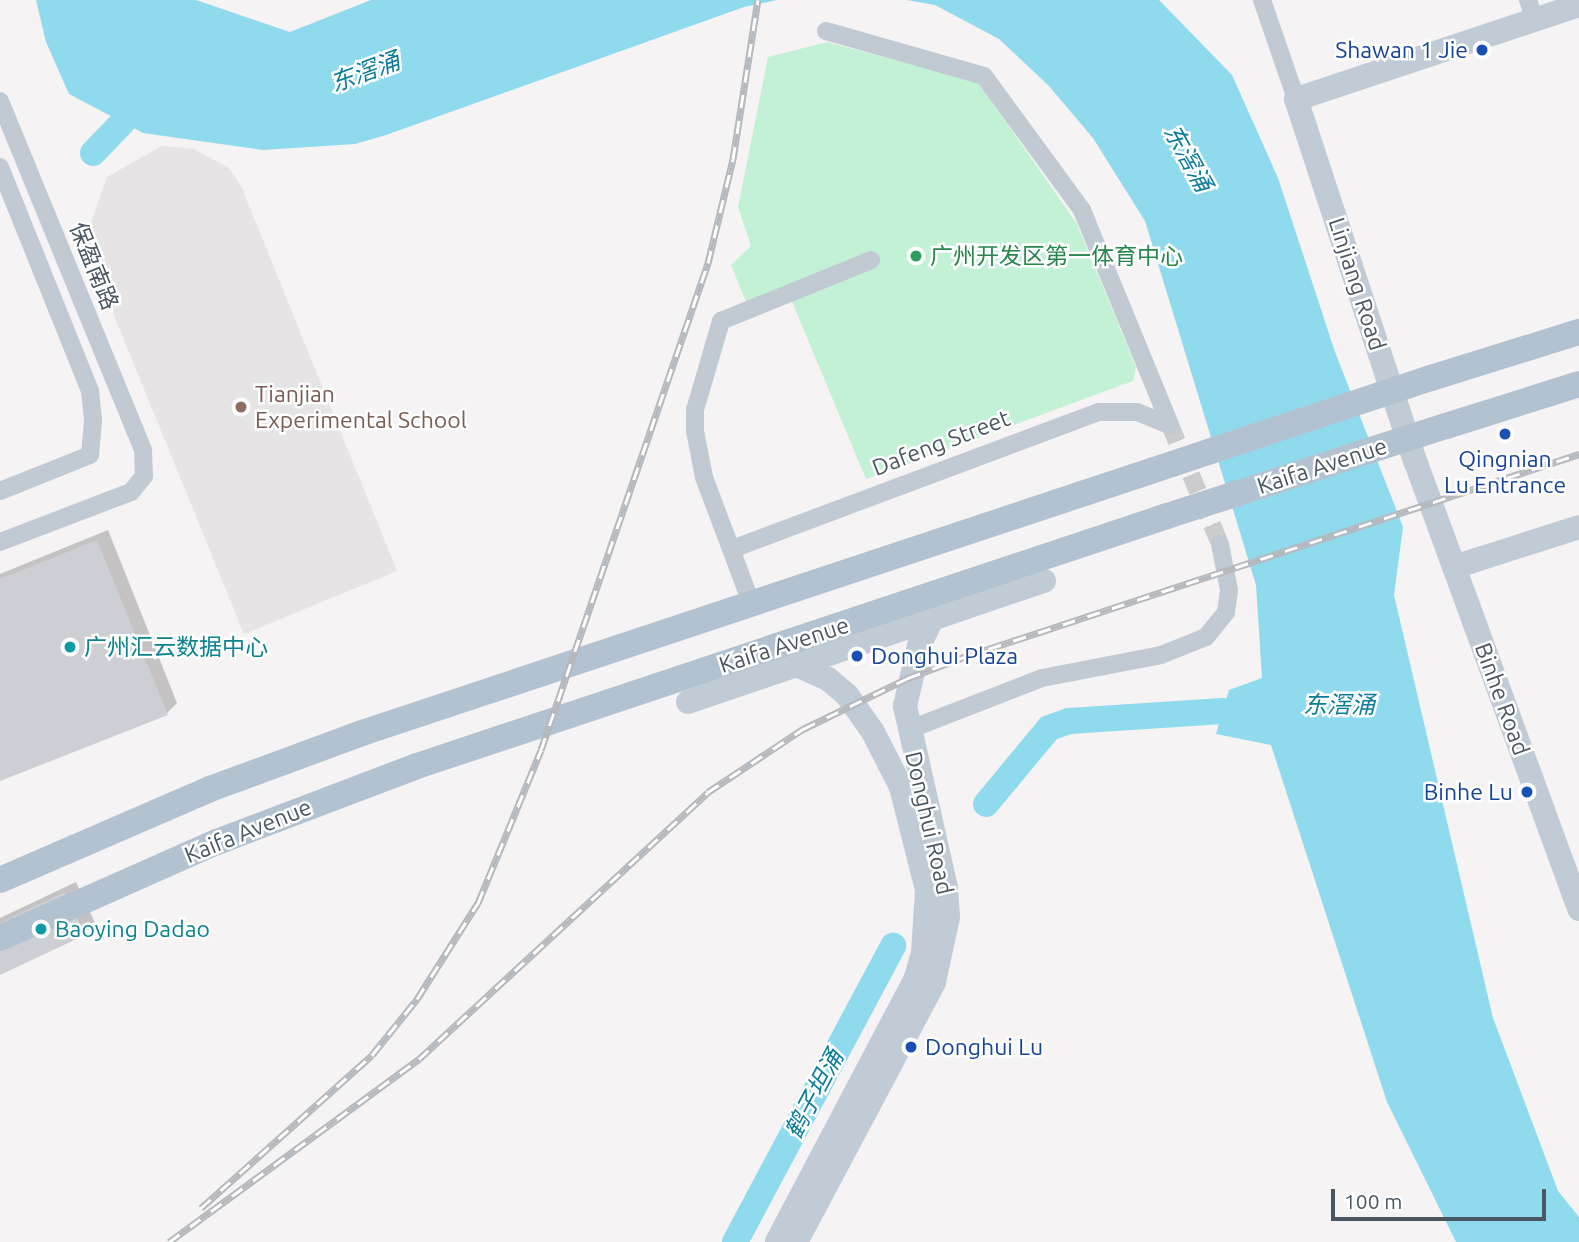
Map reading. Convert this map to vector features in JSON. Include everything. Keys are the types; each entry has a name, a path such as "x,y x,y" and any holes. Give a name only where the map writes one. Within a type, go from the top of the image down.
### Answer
{"main road":[{"name":"Kaifa Avenue","path":"0,880 209,789 1154,470 1579,332"},
{"name":"Kaifa Avenue","path":"0,938 217,842 417,766 953,590 1167,516 1579,384"}],"street":[{"name":"Linjiang Road","path":"1262,0 1454,567"},
{"path":"1296,99 1531,9 1579,5"},
{"name":"Dafeng Street","path":"732,549 1078,418 1116,410 1137,412 1170,425 1082,209 984,76 826,31"},
{"name":"保盈南路","path":"0,101 144,450 144,476 131,492 0,542"},
{"path":"0,167 90,391 93,421 90,455 0,491"},
{"path":"752,605 704,477 695,431 695,410 720,321 871,261"},
{"path":"1454,567 1579,527"},
{"path":"908,730 1042,678 1161,654 1206,637 1226,612 1229,590 1220,544"},
{"name":"Binhe Road","path":"1454,567 1579,909"},
{"path":"688,702 1044,581"},
{"name":"Donghui Road","path":"796,1242 929,992 943,946 946,888 908,730 908,678 931,620 953,590"},
{"name":"Donghui Road","path":"765,651 802,664 847,695 890,763 925,869 926,930 916,978 777,1242"}],"shaded area":[{"name":"Tianjian Experimental School","path":"162,146 194,149 229,168 241,186 397,571 244,634 84,242 107,177"}],"green space":[{"name":"广州开发区第一体育中心","path":"827,42 978,82 1077,224 1136,367 1133,381 866,479 791,299 751,314 731,265 751,246 738,207 768,57"}],"water":[{"name":"东滘涌","path":"36,0 196,0 290,32 371,0 777,0 744,7 386,135 355,144 263,150 143,133 69,94 46,42"},
{"name":"东滘涌","path":"907,0 1159,0 1232,75 1278,178 1335,352 1403,527 1394,595 1493,1018 1558,1191 1579,1217 1579,1242 1456,1242 1387,1102 1271,745 1216,734 1229,690 1262,678 1256,585 1145,221 1093,138 1048,85 999,39 935,5"}],"building":[{"name":"广州汇云数据中心","path":"97,540 168,715 0,781 0,579"},
{"name":"Baoying Dadao","path":"65,892 85,935 0,975 0,923"}],"waterway":[{"path":"93,153 122,123"},
{"name":"鹤子坦涌","path":"986,804 1049,728 1069,721 1223,711"},
{"name":"鹤子坦涌","path":"735,1242 893,946"}],"tunnel":[{"path":"1170,425 1220,544"}],"railway":[{"path":"201,1208 372,1055 417,999 478,903 541,750 708,263 733,159 758,0"},
{"path":"169,1242 419,1059 708,792 803,729 908,678 964,657 1579,454"}],"place":[{"name":"Shawan 1 Jie","path":"1482,50"},
{"name":"广州开发区第一体育中心","path":"916,256"},
{"name":"Tianjian Experimental School","path":"241,407"},
{"name":"Qingnian Lu Entrance","path":"1505,434"},
{"name":"广州汇云数据中心","path":"70,647"},
{"name":"Donghui Plaza","path":"857,656"},
{"name":"Binhe Lu","path":"1527,792"},
{"name":"Baoying Dadao","path":"41,929"},
{"name":"Donghui Lu","path":"911,1047"}]}
